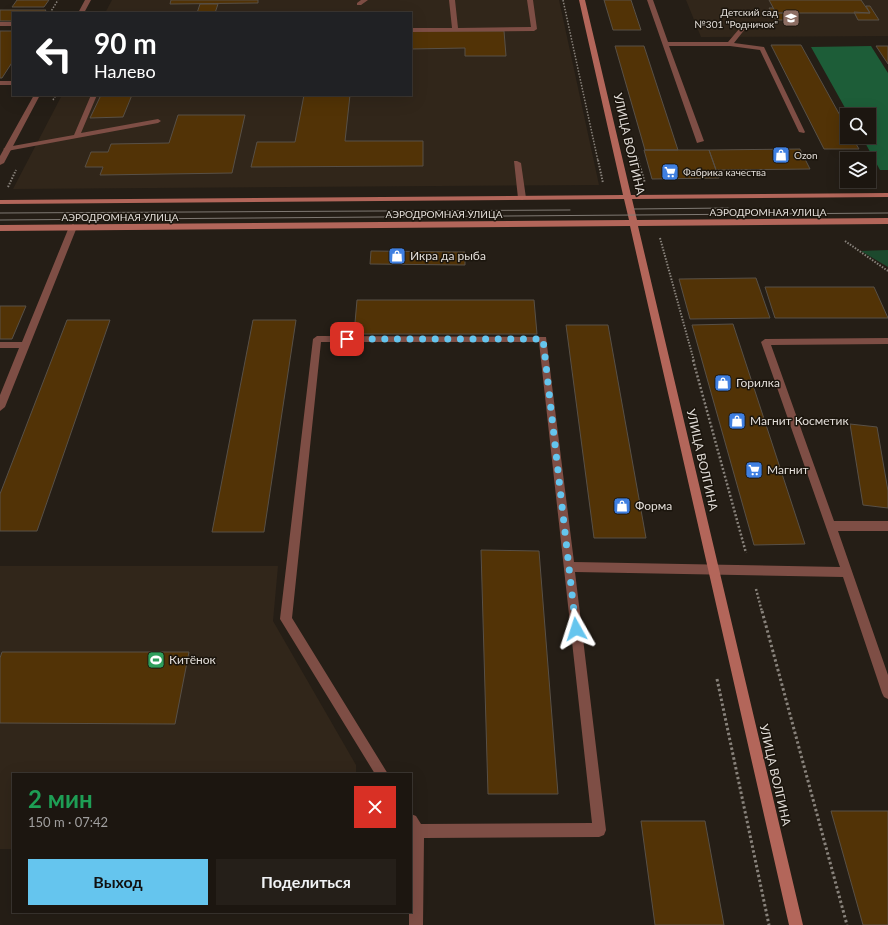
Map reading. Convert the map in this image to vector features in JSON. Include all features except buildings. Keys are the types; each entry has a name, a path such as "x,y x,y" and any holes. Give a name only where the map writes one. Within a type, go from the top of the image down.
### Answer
{"main road":[{"name":"УЛИЦА ВОЛГИНА","path":"582,0 796,925"},
{"name":"АЭРОДРОМНАЯ УЛИЦА","path":"0,202 888,196"},
{"name":"АЭРОДРОМНАЯ УЛИЦА","path":"0,228 888,221"}],"street":[{"path":"82,12 88,0"},
{"path":"359,4 365,0"},
{"path":"452,0 455,30"},
{"path":"412,30 534,29 530,0"},
{"path":"650,0 700,141"},
{"path":"730,44 747,23"},
{"path":"0,24 12,24"},
{"path":"666,44 730,44 762,48 802,132"},
{"path":"0,83 12,83"},
{"path":"0,163 36,96"},
{"path":"76,137 94,96"},
{"path":"7,150 158,121"},
{"path":"517,163 522,198"},
{"path":"0,408 73,227"},
{"path":"381,773 286,619 317,339 543,339 599,830 414,826 416,925"},
{"path":"888,341 765,342 831,526 888,693"},
{"path":"0,345 25,345"},
{"path":"831,526 888,526"},
{"path":"568,568 847,572"}],"path":[{"path":"51,12 58,0"},
{"path":"563,0 603,185"},
{"path":"845,241 888,271"},
{"path":"717,676 769,925"}],"shaded area":[{"path":"112,0 559,0 599,185 13,189 61,96 412,96 412,12 106,12"},
{"name":"Детский сад №301 \"Родничок\"","path":"686,0 888,0 888,36 701,37"},
{"path":"0,566 278,566 273,621 356,765 356,773 12,773 12,849 0,849"}],"green space":[{"path":"871,46 888,73 888,170 880,170 876,163 876,152 870,152 866,144 876,144 876,108 845,108 811,47"},
{"path":"888,250 888,267 861,251"}],"tram line":[{"path":"634,209 728,208"},
{"path":"0,213 570,210"},
{"path":"0,220 888,213"}],"place":[{"name":"Детский сад №301 \"Родничок\"","path":"791,18"},
{"name":"Ozon","path":"781,155"},
{"name":"Фабрика качества","path":"670,172"},
{"name":"Икра да рыба","path":"397,256"},
{"name":"Горилка","path":"723,383"},
{"name":"Магнит Косметик","path":"737,421"},
{"name":"Магнит","path":"754,470"},
{"name":"Форма","path":"622,506"},
{"name":"Китёнок","path":"156,660"}],"route":[{"path":"347,339 543,339 576,629"}]}
